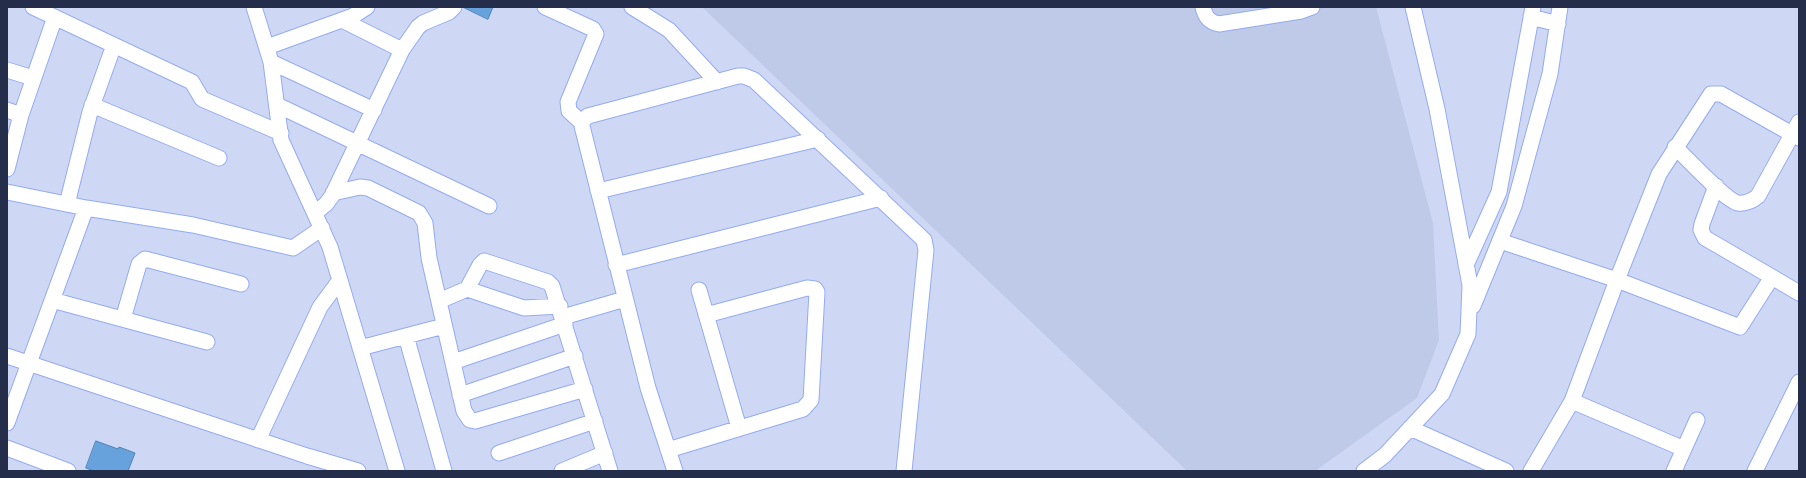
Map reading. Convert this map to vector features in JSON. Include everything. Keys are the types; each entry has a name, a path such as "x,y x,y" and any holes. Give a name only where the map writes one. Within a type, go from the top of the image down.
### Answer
{"street":[{"path":"33,7 192,82 202,99 280,133"},
{"path":"254,7 271,62 281,140 330,247 397,471"},
{"path":"315,214 326,204 334,192 356,143 374,110 402,50 418,27 423,23 449,12 454,7"},
{"path":"545,7 593,29 596,34 568,102 569,111 581,122 650,398 675,471"},
{"path":"632,7 669,30 717,82"},
{"path":"1203,7 1205,16 1209,20 1219,24 1301,11 1312,7"},
{"path":"1364,471 1384,455 1442,394 1468,334 1470,286 1437,109 1412,7"},
{"path":"1469,316 1514,206 1550,74 1560,7"},
{"path":"267,47 342,20 362,9"},
{"path":"1466,265 1499,192 1532,12 1558,24"},
{"path":"7,170 21,115 55,17"},
{"path":"342,20 402,50"},
{"path":"67,204 92,106 114,45"},
{"path":"271,62 374,110"},
{"path":"7,70 33,78"},
{"path":"581,122 588,116 738,76 750,77 921,235 926,245 904,471"},
{"path":"1531,471 1572,401 1617,280 1659,174 1675,147 1707,98 1711,94 1721,94 1797,131 1758,196 1751,201 1744,203 1731,200 1675,147"},
{"path":"277,105 489,206"},
{"path":"92,106 219,158"},
{"path":"7,110 21,115"},
{"path":"598,191 818,139"},
{"path":"1716,186 1702,224 1701,230 1706,238 1799,293"},
{"path":"334,192 360,187 368,188 419,214 423,218 425,223 428,258 460,395 466,416 470,420 476,421 585,390"},
{"path":"7,192 86,208 193,225 293,248 322,228"},
{"path":"616,265 881,198"},
{"path":"7,423 86,208"},
{"path":"1500,241 1617,280 1740,327 1772,277"},
{"path":"123,319 139,264 145,260 241,284"},
{"path":"439,301 467,289 481,263 487,262 548,282 555,290 610,471"},
{"path":"258,440 320,307 340,280"},
{"path":"668,450 803,409 811,400 817,292 815,289 807,288 706,315"},
{"path":"467,289 524,308 563,316"},
{"path":"699,290 739,428"},
{"path":"453,362 563,316 625,299"},
{"path":"52,300 207,342"},
{"path":"360,348 444,326"},
{"path":"406,336 444,471"},
{"path":"7,356 258,440 358,471"},
{"path":"460,395 575,356"},
{"path":"1755,471 1799,382"},
{"path":"1572,401 1684,449"},
{"path":"1674,471 1697,420"},
{"path":"499,453 595,421"},
{"path":"1410,428 1506,471"},
{"path":"7,448 68,471"},
{"path":"562,471 605,453"}],"shaded area":[{"path":"702,7 1376,7 1433,223 1439,340 1417,398 1315,471 1187,471"}],"building":[{"path":"463,7 493,7 488,19"},
{"path":"96,441 135,453 128,471 94,471 86,468"}]}
